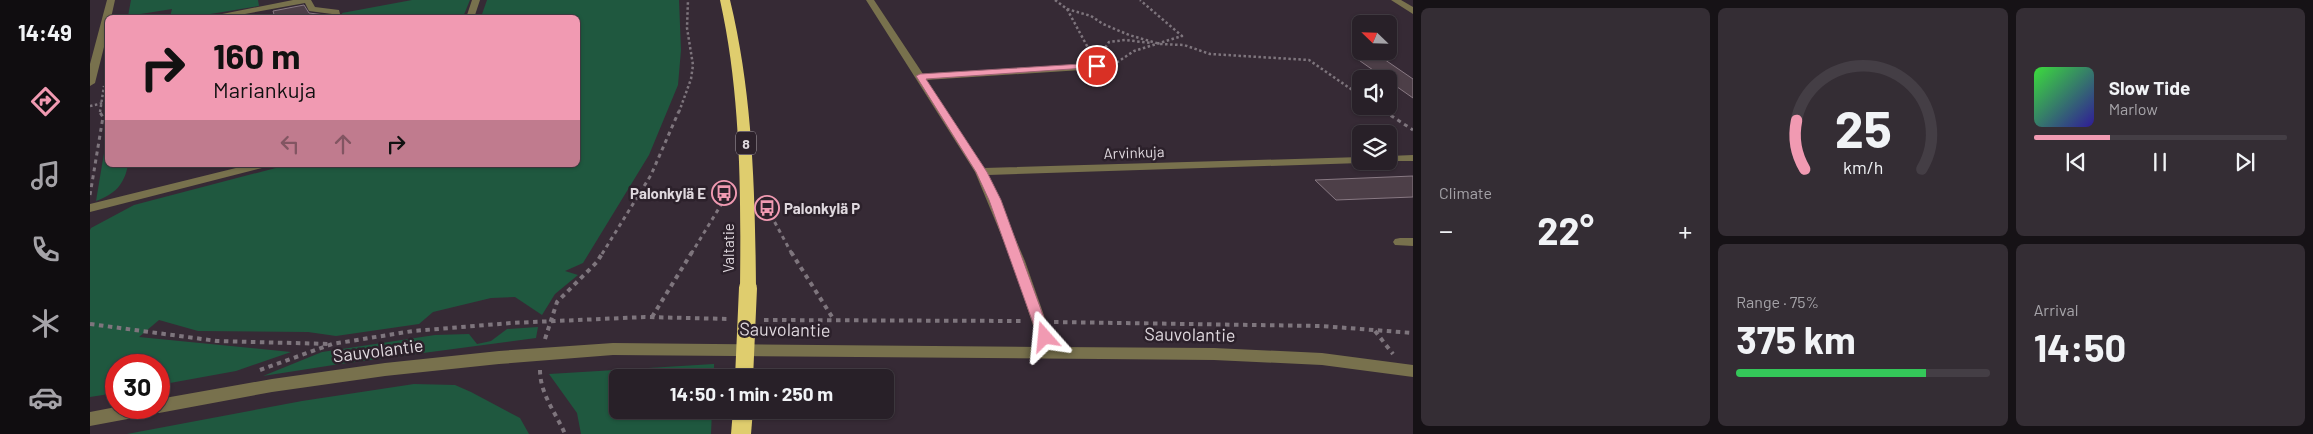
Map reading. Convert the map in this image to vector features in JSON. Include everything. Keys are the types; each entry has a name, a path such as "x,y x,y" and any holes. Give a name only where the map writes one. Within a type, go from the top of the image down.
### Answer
{"highway":[{"name":"Valtatie","path":"726,0 739,65 745,122 748,184 748,288 744,369"}],"street":[{"path":"107,15 111,0"},
{"path":"223,15 307,0 312,9 336,12 336,15"},
{"path":"471,15 476,0"},
{"path":"870,0 981,172 995,200 1040,322 1049,353"},
{"path":"1395,0 1413,11"},
{"path":"90,83 105,22"},
{"path":"920,76 1097,66"},
{"path":"1397,159 1413,158"},
{"name":"Arvinkuja","path":"981,172 1352,160"},
{"path":"90,208 254,167"},
{"name":"Sauvolantie","path":"170,404 310,378 394,367 542,353 613,349 715,348 1214,354 1322,359 1409,371"},
{"path":"90,419 105,416"}],"path":[{"path":"565,434 561,421 540,382 542,353 549,322 557,302 597,262 651,175 672,131 691,79 693,65 687,28 688,0"},
{"path":"1055,0 1067,8 1091,16 1114,29 1160,44"},
{"path":"1097,66 1116,63 1134,51 1182,36 1140,0"},
{"path":"1067,8 1097,66"},
{"path":"1097,66 1099,58 1109,42 1138,40 1160,44 1184,45 1210,54 1309,60 1352,90"},
{"path":"90,195 103,117 99,110 105,82"},
{"path":"90,106 105,102"},
{"path":"1390,115 1413,130"},
{"path":"651,317 724,200 724,193"},
{"path":"767,208 786,245 835,320"},
{"path":"90,324 217,341 332,344 413,331 510,323 651,317 736,319"},
{"path":"761,320 1321,326 1413,333"},
{"path":"1375,330 1409,371"},
{"path":"257,372 332,344"}],"green space":[{"path":"131,0 258,0 259,6 204,15 170,15 172,9 128,15"},
{"path":"412,0 470,0 464,15 342,15 342,13"},
{"path":"487,0 679,0 681,50 678,85 649,155 583,263 565,271 578,275 555,294 542,315 515,297 491,298 433,312 419,324 336,336 308,332 198,331 159,320 139,337 291,352 236,371 170,383 170,354 105,354 105,395 90,397 91,228 134,205 279,167 580,167 580,15 482,15"},
{"path":"105,147 105,167 127,167 118,188 96,201"},
{"path":"538,327 536,338 263,376 322,352 435,335 469,334 477,344 491,341 507,329"},
{"path":"714,364 714,369 632,369"},
{"path":"609,370 609,419 712,419 711,434 581,434 577,413 549,374"},
{"path":"414,384 455,385 520,418 529,434 127,434 302,401"}],"building":[{"path":"304,5 309,13 325,15 274,15 273,11"},
{"path":"1359,60 1385,60 1413,79 1413,98 1397,87 1397,70 1373,70"},
{"path":"1413,176 1413,197 1336,200 1315,180"}],"place":[{"name":"Palonkylä E","path":"724,193"},
{"name":"Palonkylä P","path":"767,208"}],"route":[{"path":"1045,337 995,200 981,172 920,76 1097,66"}]}
